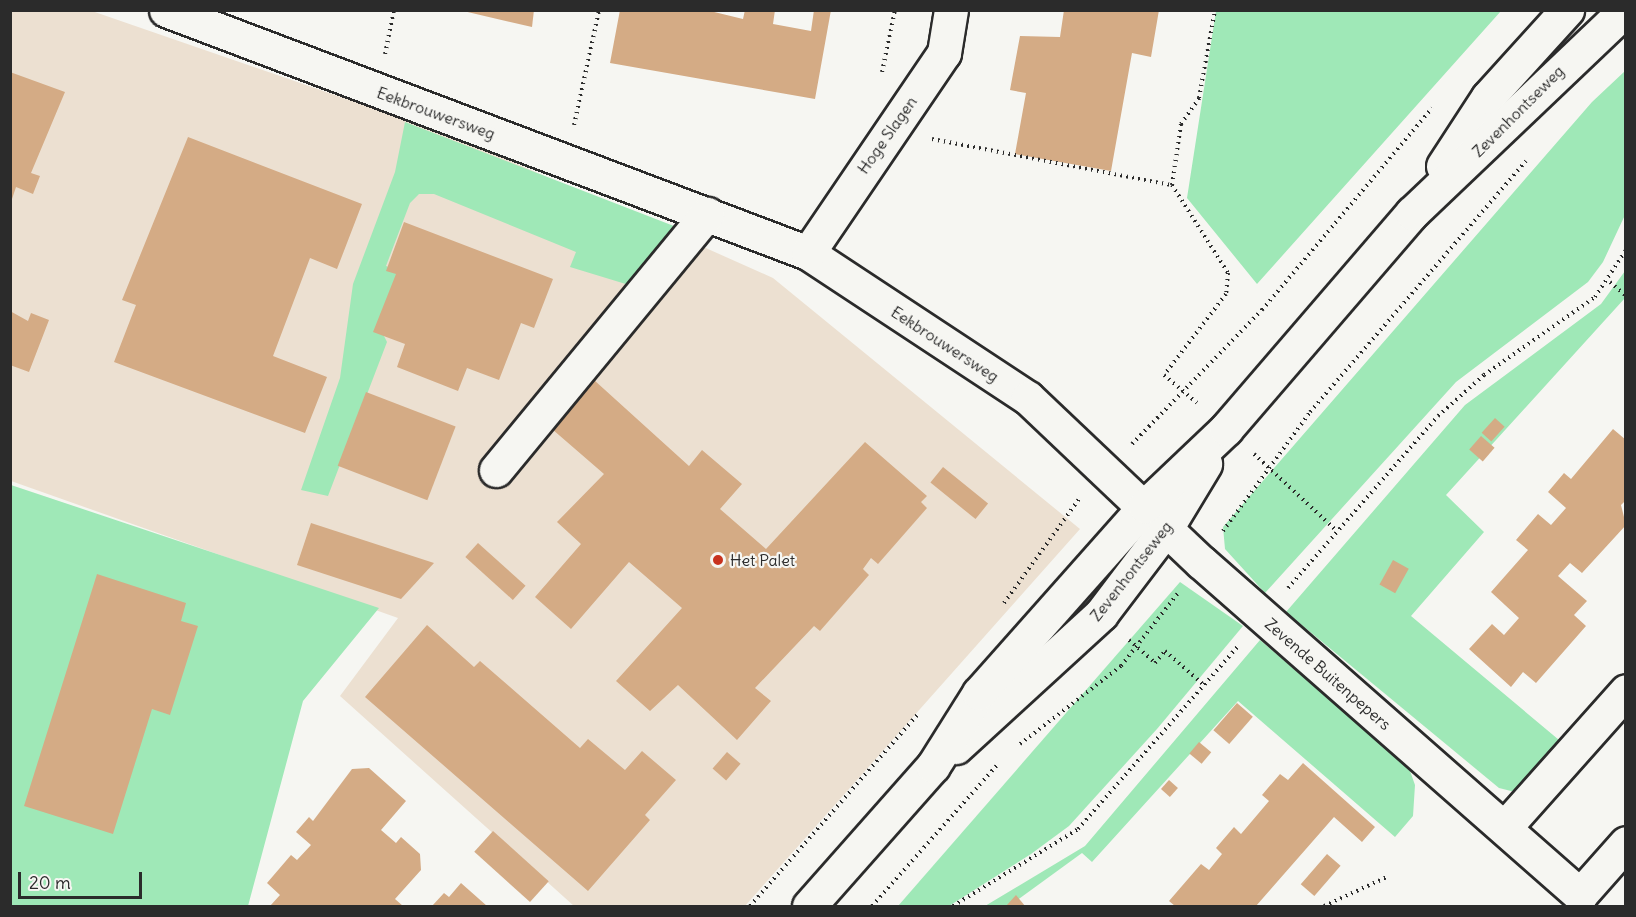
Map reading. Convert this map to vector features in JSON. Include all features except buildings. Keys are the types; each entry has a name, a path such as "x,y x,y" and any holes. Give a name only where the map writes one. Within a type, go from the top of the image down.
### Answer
{"street":[{"name":"Eekbrouwersweg","path":"166,10 808,253 1028,398 1156,517"},
{"name":"Hoge Slagen","path":"808,253 944,53 951,10"},
{"name":"Zevenhontseweg","path":"1412,213 1488,97 1567,10"},
{"name":"Zevenhontseweg","path":"809,906 933,766 979,693 1156,517 1226,429 1412,213 1625,10"},
{"path":"496,470 706,214"},
{"name":"Zevende Buitenpepers","path":"1156,517 1201,562 1580,895 1626,843"},
{"path":"1505,827 1626,691"}],"path":[{"path":"566,161 599,10"},
{"path":"1215,10 1199,98 1181,124 1172,185 1228,273 1226,294 1164,375 1269,467 1337,531"},
{"path":"890,131 1172,185"},
{"path":"1015,747 1121,666 1201,562 1269,467 1534,152"},
{"path":"953,906 1078,829 1438,416 1610,282 1626,250"},
{"path":"1610,282 1626,296"},
{"path":"872,906 1006,754"},
{"path":"1324,906 1387,877"}],"shaded area":[{"path":"89,10 459,138 773,278 1080,529 745,906 574,906 340,696 398,618 11,481 11,11"}],"green space":[{"path":"1216,10 1501,11 1257,284 1187,198"},
{"path":"1625,71 1625,215 1603,262 1588,282 1456,382 1265,593 1225,549 1223,527 1592,102"},
{"path":"405,122 679,228 629,285 570,267 576,252 434,194 419,194 410,203 386,266 404,273 383,334 387,342 328,496 301,490 340,378 353,284 395,172"},
{"path":"1625,271 1625,298 1446,495 1484,532 1411,616 1565,745 1515,792 1499,788 1286,612 1465,405 1601,304"},
{"path":"11,485 379,608 303,701 248,906 11,906"},
{"path":"1180,582 1243,626 1157,729 1069,826 1031,854 949,906 898,906"},
{"path":"1260,640 1409,768 1415,785 1413,816 1395,837 1238,701 1092,862 1082,853 1009,906 985,906 1085,846"}],"place":[{"name":"Het Palet","path":"718,560"}]}
